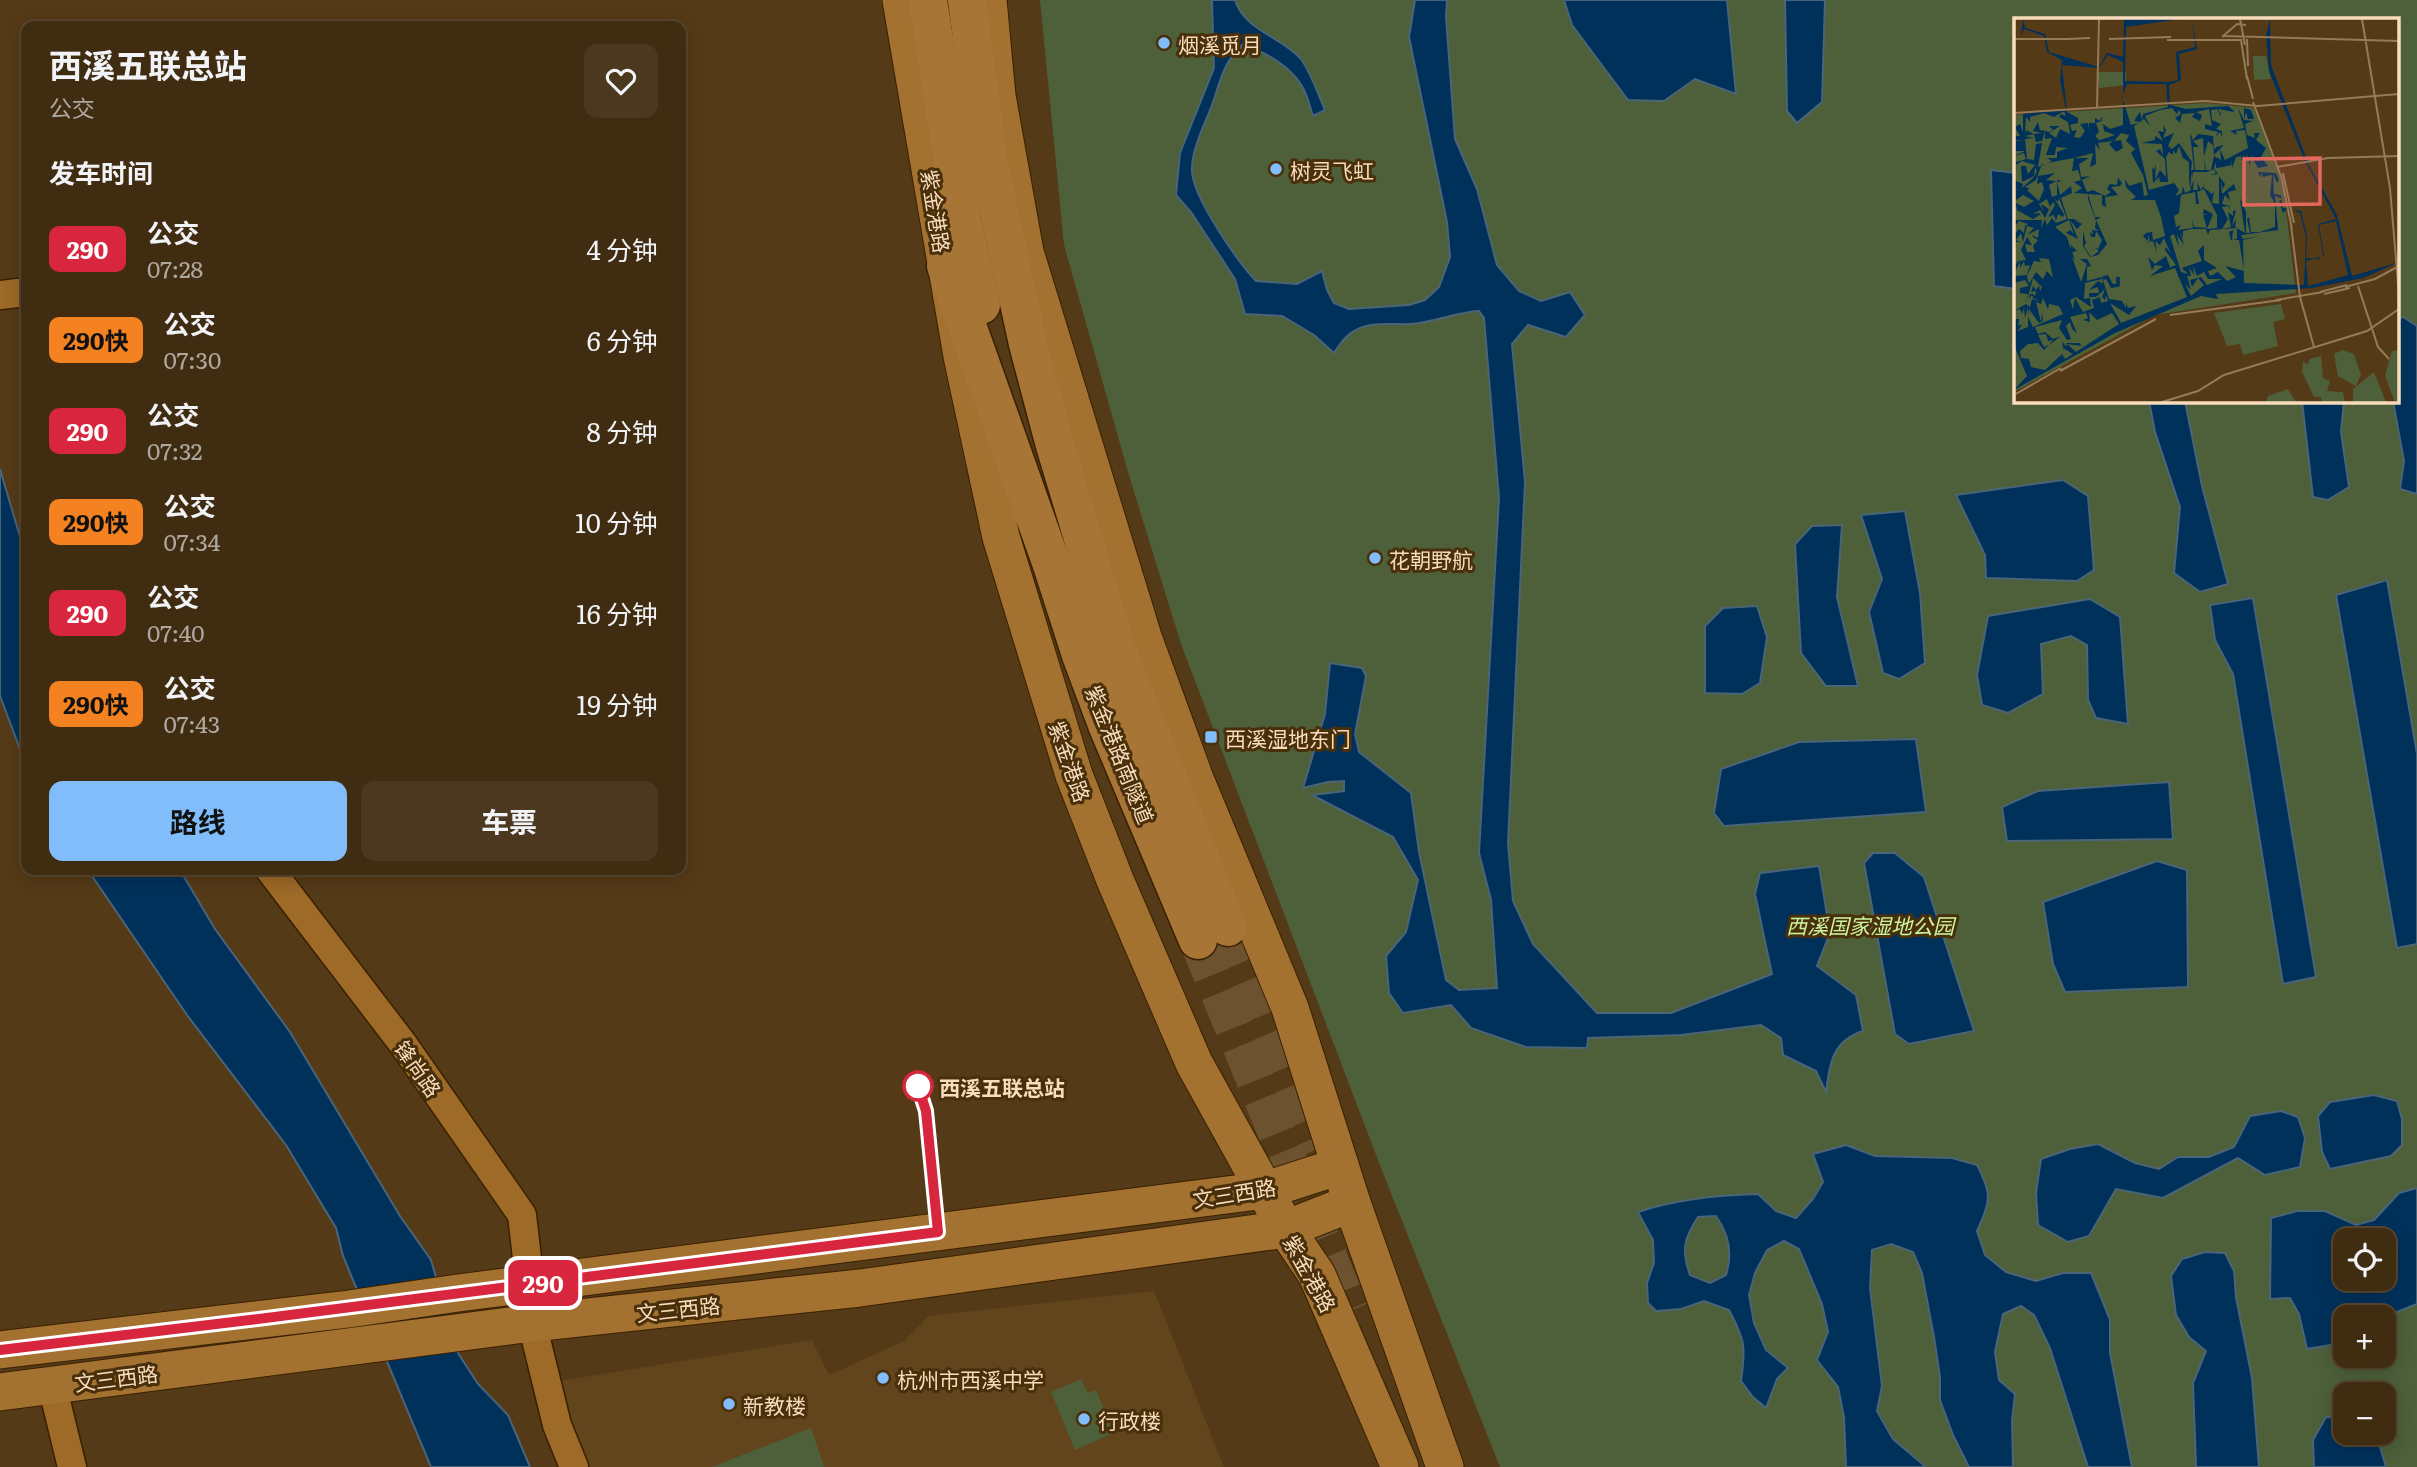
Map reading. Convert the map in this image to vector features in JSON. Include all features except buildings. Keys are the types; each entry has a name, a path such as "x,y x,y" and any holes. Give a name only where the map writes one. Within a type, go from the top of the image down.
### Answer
{"highway":[{"path":"911,0 919,106"},
{"name":"紫金港路","path":"928,0 962,219 992,350 1070,562"},
{"path":"967,0 989,165 1028,344 1070,562"},
{"path":"979,0 998,96"},
{"path":"1024,252 1070,562"},
{"path":"946,266 1070,562"},
{"name":"紫金港路南隧道","path":"1070,562 1081,655 1108,727 1213,934"}],"main road":[{"name":"紫金港路","path":"901,0 962,356 1001,537 1074,775 1115,880 1194,1063 1286,1229 1317,1275 1400,1467"},
{"path":"988,0 998,96 1024,252 1143,636 1195,779 1290,1008 1352,1203 1445,1467"},
{"name":"文三西路","path":"0,1350 349,1309 1266,1190 1340,1166"},
{"name":"文三西路","path":"0,1392 532,1323 860,1288 1286,1229 1352,1203"}],"street":[{"name":"锋尚路","path":"274,875 402,1044 522,1215 530,1284"},
{"path":"532,1323 557,1425 574,1467"},
{"path":"52,1385 72,1467"}],"shaded area":[{"name":"杭州市西溪中学","path":"1154,1291 1224,1467 588,1467 559,1381 812,1340 829,1375 904,1341 929,1316"}],"green space":[{"name":"西溪国家湿地公园","path":"1040,0 2417,0 2417,1467 1500,1467 1383,1173 1181,644 1128,472 1064,245"},
{"path":"1081,1379 1088,1393 1096,1390 1114,1433 1075,1450 1051,1392"},
{"path":"811,1428 824,1467 712,1467 803,1431"}],"water":[{"path":"1212,0 1235,0 1246,19 1293,51 1311,77 1325,110 1313,116 1304,90 1293,74 1269,56 1243,44 1223,72 1196,146 1192,171 1200,197 1228,245 1256,281 1297,284 1322,271 1334,303 1349,309 1409,305 1425,300 1439,287 1450,257 1447,222 1409,37 1415,0 1447,0 1455,139 1477,189 1497,265 1519,291 1541,301 1570,292 1585,315 1566,337 1528,325 1512,344 1525,482 1508,843 1513,901 1533,944 1597,1013 1671,1013 1772,974 1755,894 1760,873 1819,866 1830,933 1817,966 1856,995 1863,1031 1845,1041 1834,1054 1826,1092 1816,1071 1783,1055 1781,1038 1761,1025 1681,1035 1588,1038 1587,1048 1526,1047 1471,1028 1451,1005 1403,1013 1389,993 1386,956 1406,932 1418,880 1393,837 1312,795 1344,791 1344,781 1303,788 1325,714 1330,663 1362,668 1366,676 1355,734 1359,752 1411,793 1419,852 1446,980 1459,990 1497,988 1491,900 1479,853 1499,498 1484,318 1479,311 1419,323 1369,325 1349,334 1334,353 1314,335 1282,316 1245,314 1235,279 1191,212 1176,195 1180,153 1214,68"},
{"path":"1564,0 1727,0 1736,94 1695,79 1664,101 1628,100 1572,25"},
{"path":"1785,0 1825,0 1822,102 1797,123 1787,111"},
{"path":"1991,170 2014,173 2014,289 1994,286"},
{"path":"2403,317 2417,326 2417,494 2400,489 2404,461 2393,402 2400,402 2400,318"},
{"path":"2149,402 2185,402 2202,486 2228,584 2200,592 2174,573 2180,507 2155,432"},
{"path":"2302,402 2344,402 2341,432 2349,487 2328,500 2313,497"},
{"path":"0,469 21,540 21,752 0,696"},
{"path":"2063,480 2088,496 2094,570 2077,581 1986,578 1985,555 1956,495"},
{"path":"1905,511 1920,593 1925,663 1899,679 1883,673 1869,612 1882,579 1861,515"},
{"path":"1842,525 1837,597 1858,686 1826,686 1801,653 1795,544 1812,526"},
{"path":"2387,580 2417,754 2417,944 2397,948 2336,595"},
{"path":"2253,598 2316,977 2283,984 2233,674 2215,640 2210,605"},
{"path":"2090,599 2120,617 2128,724 2096,718 2088,700 2087,645 2071,636 2041,644 2043,694 2008,713 1982,705 1977,675 1988,616"},
{"path":"1757,606 1767,637 1760,683 1742,694 1705,693 1705,626 1723,608"},
{"path":"1916,739 1926,812 1724,826 1714,813 1721,769 1799,742"},
{"path":"2169,782 2173,839 2007,841 2002,807 2038,791"},
{"path":"1873,853 1895,853 1924,877 1974,1031 1909,1044 1895,1034 1864,863"},
{"path":"2157,861 2187,870 2188,987 2065,992 2053,964 2043,902"},
{"path":"91,875 183,875 215,929 290,1032 400,1216 431,1260 458,1353 478,1384 508,1415 530,1467 431,1467 343,1256 336,1228 286,1145 187,1015"},
{"path":"2374,1095 2397,1101 2402,1119 2402,1145 2391,1156 2330,1169 2322,1152 2318,1116 2330,1102"},
{"path":"2281,1111 2298,1117 2305,1138 2300,1167 2265,1175 2238,1158 2163,1198 2116,1189 2089,1236 2068,1242 2038,1225 2036,1193 2041,1159 2070,1149 2098,1144 2135,1163 2159,1169 2178,1157 2209,1157 2234,1147 2250,1116"},
{"path":"1846,1145 1875,1156 1952,1158 1977,1165 1988,1197 1977,1231 1985,1255 2006,1272 2036,1281 2063,1273 2091,1273 2110,1320 2110,1353 2132,1467 2088,1467 2050,1348 2034,1315 2021,1306 2003,1314 1995,1352 1999,1380 2015,1394 2012,1420 2013,1467 1969,1467 1940,1400 1940,1377 1922,1273 1913,1252 1891,1244 1872,1250 1870,1288 1882,1386 1877,1411 1893,1439 1926,1467 1846,1467 1844,1417 1838,1387 1817,1360 1828,1332 1822,1304 1799,1249 1784,1241 1767,1250 1755,1273 1749,1295 1754,1323 1766,1350 1788,1368 1777,1379 1766,1408 1741,1381 1743,1344 1729,1310 1704,1301 1681,1309 1656,1311 1648,1303 1647,1283 1654,1263 1653,1240 1638,1212 1697,1198 1758,1194 1776,1211 1796,1218 1813,1199 1823,1182 1813,1154","holes":["1716,1216 1727,1237 1728,1267 1726,1275 1710,1283 1690,1275 1685,1258 1685,1245 1698,1217"]},
{"path":"2417,1188 2417,1304 2396,1312 2396,1305 2333,1305 2333,1345 2307,1349 2299,1314 2290,1298 2270,1299 2271,1218 2297,1211 2325,1211 2356,1225 2374,1220 2399,1193"},
{"path":"2205,1252 2225,1253 2234,1271 2236,1297 2252,1378 2259,1467 2196,1467 2193,1383 2206,1351 2189,1337 2176,1315 2171,1276 2182,1259"},
{"path":"2326,1417 2333,1417 2333,1445 2380,1445 2386,1467 2314,1467 2313,1440"}],"tunnel":[{"path":"1228,927 1320,1148"},
{"path":"1198,940 1350,1311"}],"bus line":[{"name":"290","path":"0,1350 349,1309 938,1232 926,1111 918,1086"}],"place":[{"name":"烟溪觅月","path":"1164,43"},
{"name":"树灵飞虹","path":"1276,169"},
{"name":"花朝野航","path":"1375,558"},
{"name":"西溪湿地东门","path":"1211,737"},
{"name":"西溪五联总站","path":"918,1086"},
{"name":"杭州市西溪中学","path":"883,1378"},
{"name":"新教楼","path":"729,1404"},
{"name":"行政楼","path":"1084,1419"}]}
